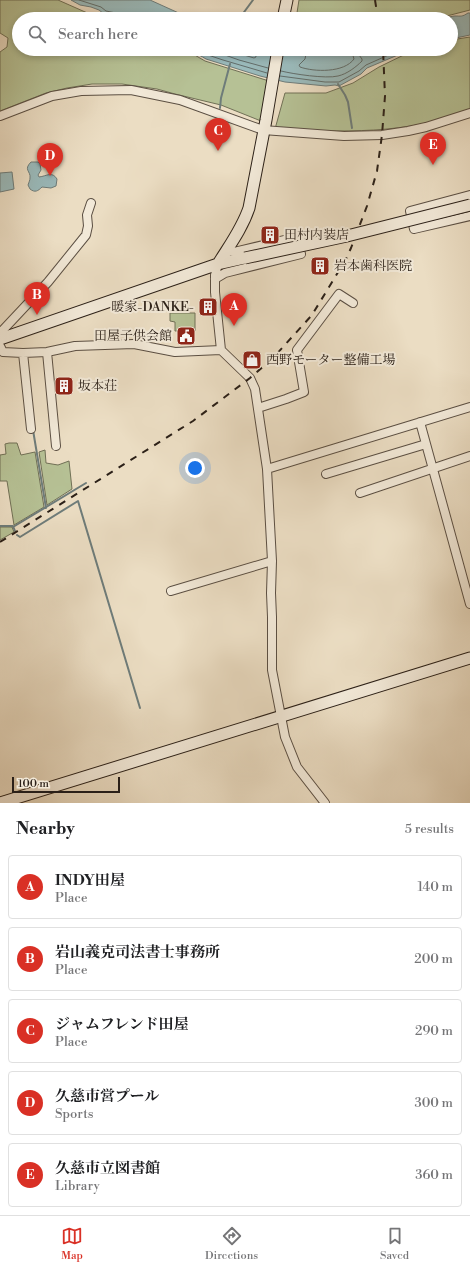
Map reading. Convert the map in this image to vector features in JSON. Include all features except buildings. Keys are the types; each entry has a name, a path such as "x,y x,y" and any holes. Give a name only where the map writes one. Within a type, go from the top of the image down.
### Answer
{"street":[{"path":"284,12 287,0"},
{"path":"277,56 249,208 238,234 218,264 215,279 217,311 221,350 250,378 255,389 267,468 272,561 272,670 282,715 285,737 297,767 325,803"},
{"path":"0,116 52,96 81,91 131,90 180,100 265,125 344,136 382,135 422,128 470,113"},
{"path":"470,195 410,211 414,229 470,216"},
{"path":"0,338 2,331 48,282 86,235 88,226 87,214 91,203"},
{"path":"0,338 218,264 347,236 470,205"},
{"path":"215,279 225,273 301,254 296,238 234,252 226,251"},
{"path":"258,408 286,400 304,392 297,350 339,294 353,303"},
{"path":"0,346 3,352 23,353 47,352 75,346 134,344 175,352 221,350"},
{"path":"47,352 56,446"},
{"path":"23,353 31,429"},
{"path":"267,468 470,407"},
{"path":"420,422 470,600"},
{"path":"326,474 426,444"},
{"path":"360,493 470,456"},
{"path":"171,591 272,561"},
{"path":"0,803 470,658"}],"green space":[{"path":"0,0 58,0 85,12 12,12 12,56 196,56 205,61 269,81 261,121 221,105 157,89 122,84 92,84 67,88 46,93 0,111 0,52 7,47 8,38 0,33"},
{"path":"299,0 470,0 470,10 458,13 297,12"},
{"path":"470,37 470,110 423,124 398,128 349,131 275,129 285,93 326,93 353,83 379,67 402,56 458,56 458,39"},
{"path":"170,313 195,313 195,331 175,331 175,322 170,321"},
{"path":"17,443 21,455 35,452 44,507 14,525 7,481 0,481 0,455 6,454 5,444"},
{"path":"45,450 46,463 58,465 69,461 72,489 47,505 39,452"},
{"path":"0,527 12,527 14,532 0,540"}],"water":[{"path":"71,0 150,0 177,12 102,12 91,7 80,5"},
{"path":"470,13 470,35 458,38 458,16 463,16"},
{"path":"201,56 395,56 367,68 361,74 339,86 285,82 260,76"},
{"path":"31,162 38,162 40,164 41,170 38,175 39,177 53,175 57,179 56,186 51,188 42,187 35,191 30,189 28,185 30,176 27,169"},
{"path":"12,172 14,189 0,192 0,173"}],"waterway":[{"path":"244,12 253,0"},
{"path":"220,108 221,98 230,64"},
{"path":"338,84 348,102 352,128"},
{"path":"33,430 46,508"},
{"path":"13,527 86,483"},
{"path":"17,535 20,537 78,501 140,708"},
{"path":"0,526 13,526 15,531"}],"railway":[{"path":"375,0 377,12"},
{"path":"0,542 193,421 250,378 273,358 312,315 346,259 351,248 367,206 377,171 385,96 383,56"}],"place":[{"name":"ジャムフレンド田屋","path":"218,151"},
{"name":"久慈市立図書館","path":"433,165"},
{"name":"久慈市営プール","path":"50,176"},
{"name":"田村内装店","path":"270,235"},
{"name":"岩本歯科医院","path":"320,266"},
{"name":"暖家-DANKE-","path":"208,307"},
{"name":"岩山義克司法書士事務所","path":"37,315"},
{"name":"INDY田屋","path":"234,326"},
{"name":"田屋子供会館","path":"186,336"},
{"name":"西野モーター整備工場","path":"252,360"},
{"name":"坂本荘","path":"64,386"}]}
